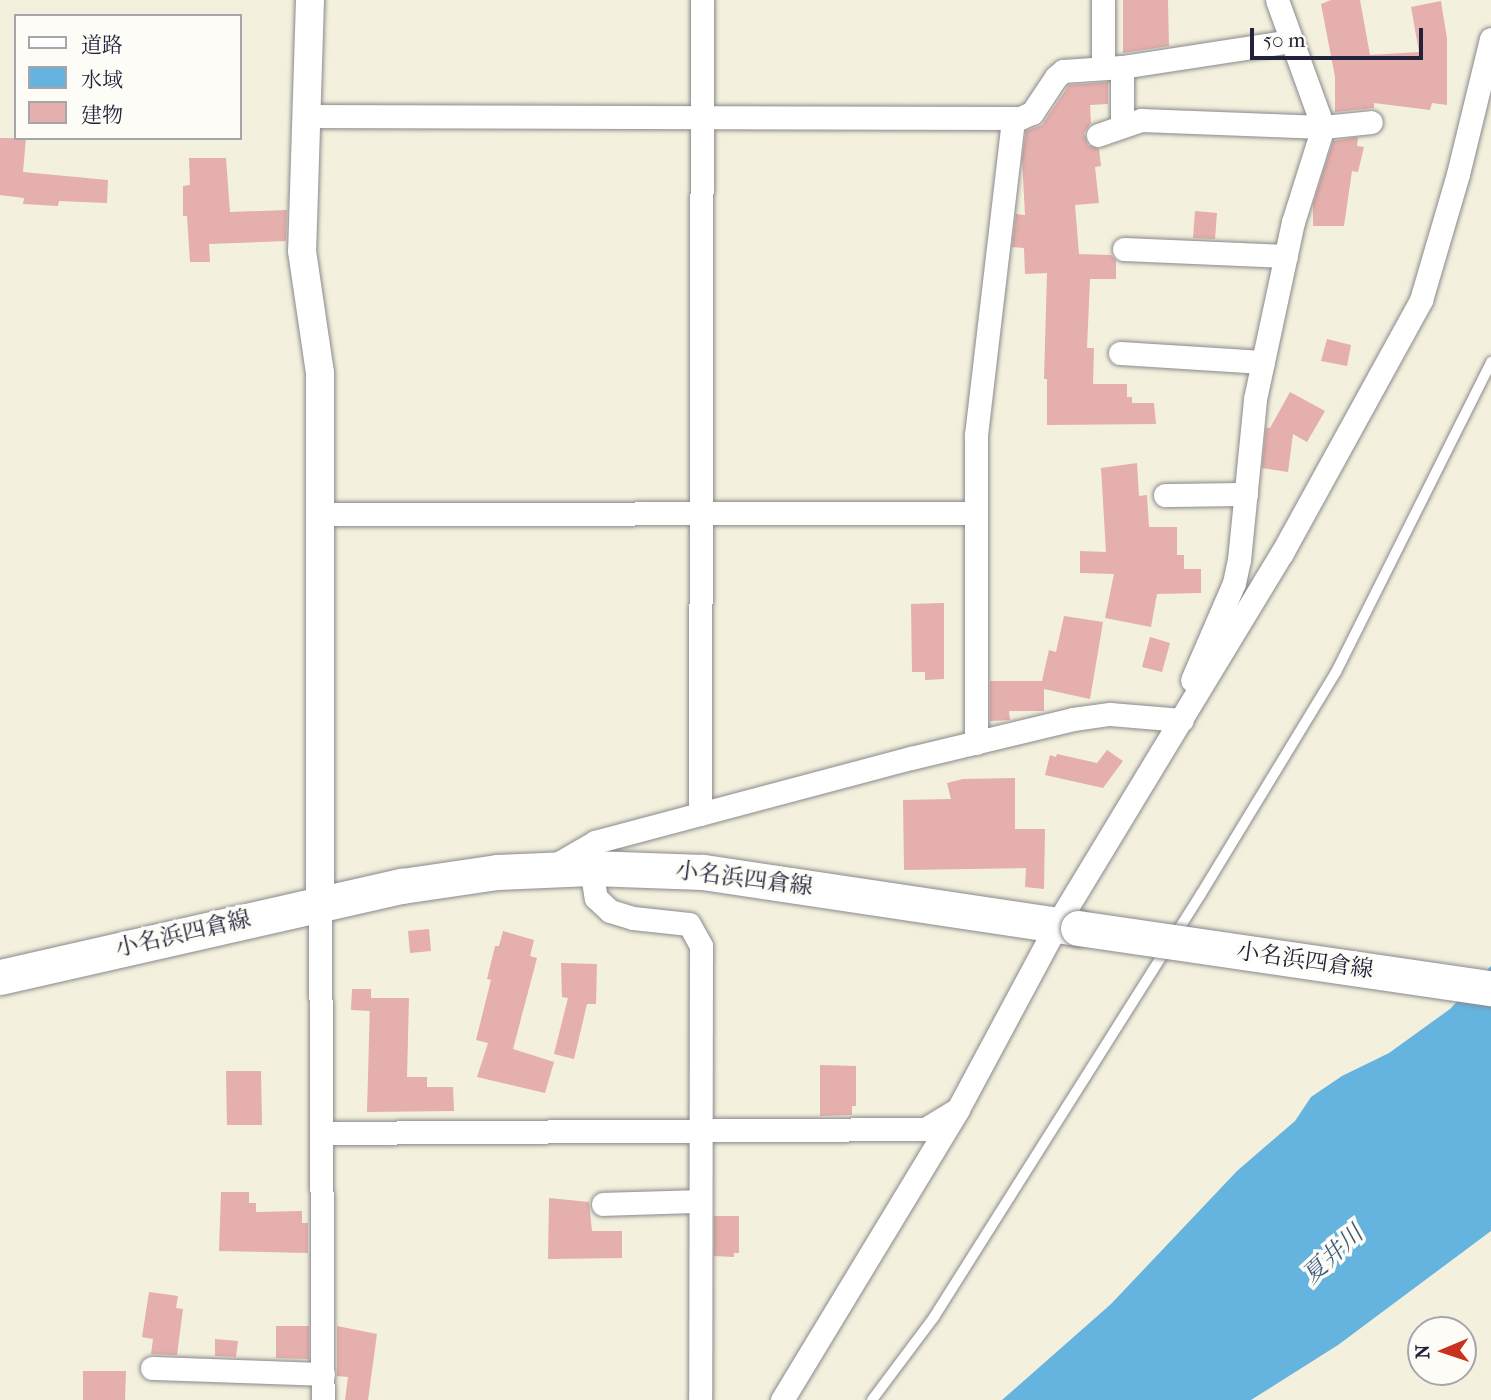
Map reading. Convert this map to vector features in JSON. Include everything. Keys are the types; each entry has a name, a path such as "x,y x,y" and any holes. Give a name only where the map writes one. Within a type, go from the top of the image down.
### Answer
{"main road":[{"name":"小名浜四倉線","path":"0,977 320,903 449,879 591,868 703,872 1491,988"}],"street":[{"path":"310,0 302,251 320,373 323,1400"},
{"path":"700,814 702,0"},
{"path":"1103,0 1122,124"},
{"path":"1187,712 1190,685 1234,583 1255,399 1293,222 1323,127 1277,0"},
{"path":"782,1400 1068,926 1187,712 1282,553 1421,300 1464,150 1491,39"},
{"path":"307,116 702,115 1013,118 1032,113 1063,71 1113,68 1292,41"},
{"path":"976,743 976,435 1013,118"},
{"path":"1098,135 1122,124 1141,120 1323,127 1371,122"},
{"path":"1124,249 1286,256"},
{"path":"1120,353 1263,362"},
{"path":"1165,495 1246,494"},
{"path":"322,514 974,513"},
{"path":"546,870 595,842 976,743 1110,714 1187,712"},
{"path":"591,868 596,898 610,911 633,918 689,924 701,946 700,1400"},
{"path":"323,1133 925,1129 958,1109"},
{"path":"603,1203 699,1201"},
{"path":"152,1368 323,1374"}],"lane":[{"path":"872,1400 934,1317 1201,894 1336,672 1491,362"}],"water":[{"name":"夏井川","path":"1491,966 1491,1231 1338,1345 1251,1400 1002,1400 1111,1304 1237,1171 1295,1121 1311,1097 1342,1076 1389,1053 1450,1009"}],"building":[{"path":"1123,0 1168,0 1169,46 1123,53"},
{"path":"1331,0 1360,0 1370,55 1419,52 1411,7 1441,1 1447,39 1447,105 1432,103 1430,110 1374,103 1374,108 1335,112 1335,77 1321,4"},
{"path":"1108,82 1108,104 1090,105 1091,123 1084,133 1088,145 1099,149 1101,166 1095,167 1099,203 1075,205 1079,254 1111,255 1116,260 1116,279 1090,279 1087,348 1094,348 1093,384 1127,384 1127,397 1132,397 1132,403 1154,403 1156,424 1047,425 1047,379 1044,379 1047,273 1025,274 1024,248 1012,247 1016,214 1025,215 1022,158 1026,131 1042,125 1069,85"},
{"path":"1358,137 1357,146 1364,147 1358,172 1352,171 1344,226 1313,226 1313,204 1333,141"},
{"path":"0,138 26,140 23,172 108,180 107,203 59,201 58,206 23,204 24,198 0,195"},
{"path":"189,158 226,158 230,212 287,210 286,241 209,244 210,262 190,262 187,216 183,216 183,186 190,185"},
{"path":"1195,211 1217,213 1215,239 1193,238"},
{"path":"1327,339 1351,345 1347,366 1321,361"},
{"path":"1290,392 1325,411 1307,442 1293,434 1288,472 1262,468 1266,428 1270,428"},
{"path":"1137,463 1139,496 1147,495 1149,527 1177,527 1177,555 1184,555 1184,569 1201,569 1201,593 1157,594 1151,627 1105,618 1114,574 1080,573 1080,551 1106,552 1101,468"},
{"path":"944,603 944,679 925,680 925,672 912,672 911,604"},
{"path":"1064,616 1103,622 1090,699 1044,689 1044,711 1009,711 1010,720 990,721 990,681 1042,681 1049,650 1056,652"},
{"path":"1150,637 1170,643 1162,672 1142,667"},
{"path":"1107,750 1123,761 1103,788 1045,775 1050,755 1056,757 1057,754 1097,763"},
{"path":"1015,778 1015,829 1045,829 1044,889 1025,887 1026,868 904,870 903,800 951,799 947,783 963,779"},
{"path":"429,929 431,951 410,953 408,931"},
{"path":"503,931 534,940 530,956 537,958 513,1049 554,1062 545,1093 477,1077 488,1043 476,1040 491,980 487,979 495,946 499,946"},
{"path":"561,963 597,964 596,1004 587,1004 574,1059 554,1054 568,998 562,997"},
{"path":"352,989 371,989 371,998 409,998 407,1077 427,1077 427,1087 453,1087 454,1111 367,1112 370,1011 351,1010"},
{"path":"820,1065 856,1066 856,1106 852,1106 852,1115 820,1116"},
{"path":"226,1071 261,1071 262,1125 227,1125"},
{"path":"221,1192 249,1192 249,1203 256,1203 256,1212 302,1211 302,1223 308,1223 308,1253 219,1251"},
{"path":"549,1198 589,1202 592,1231 622,1231 622,1258 548,1259"},
{"path":"714,1216 739,1216 739,1253 734,1253 734,1257 714,1256"},
{"path":"149,1292 178,1296 176,1308 183,1309 177,1355 151,1354 153,1339 142,1337"},
{"path":"276,1326 309,1326 309,1359 276,1358"},
{"path":"337,1326 377,1334 368,1400 345,1400 348,1377 337,1376"},
{"path":"215,1339 238,1341 236,1357 215,1356"},
{"path":"83,1371 126,1371 125,1400 83,1400"}]}
